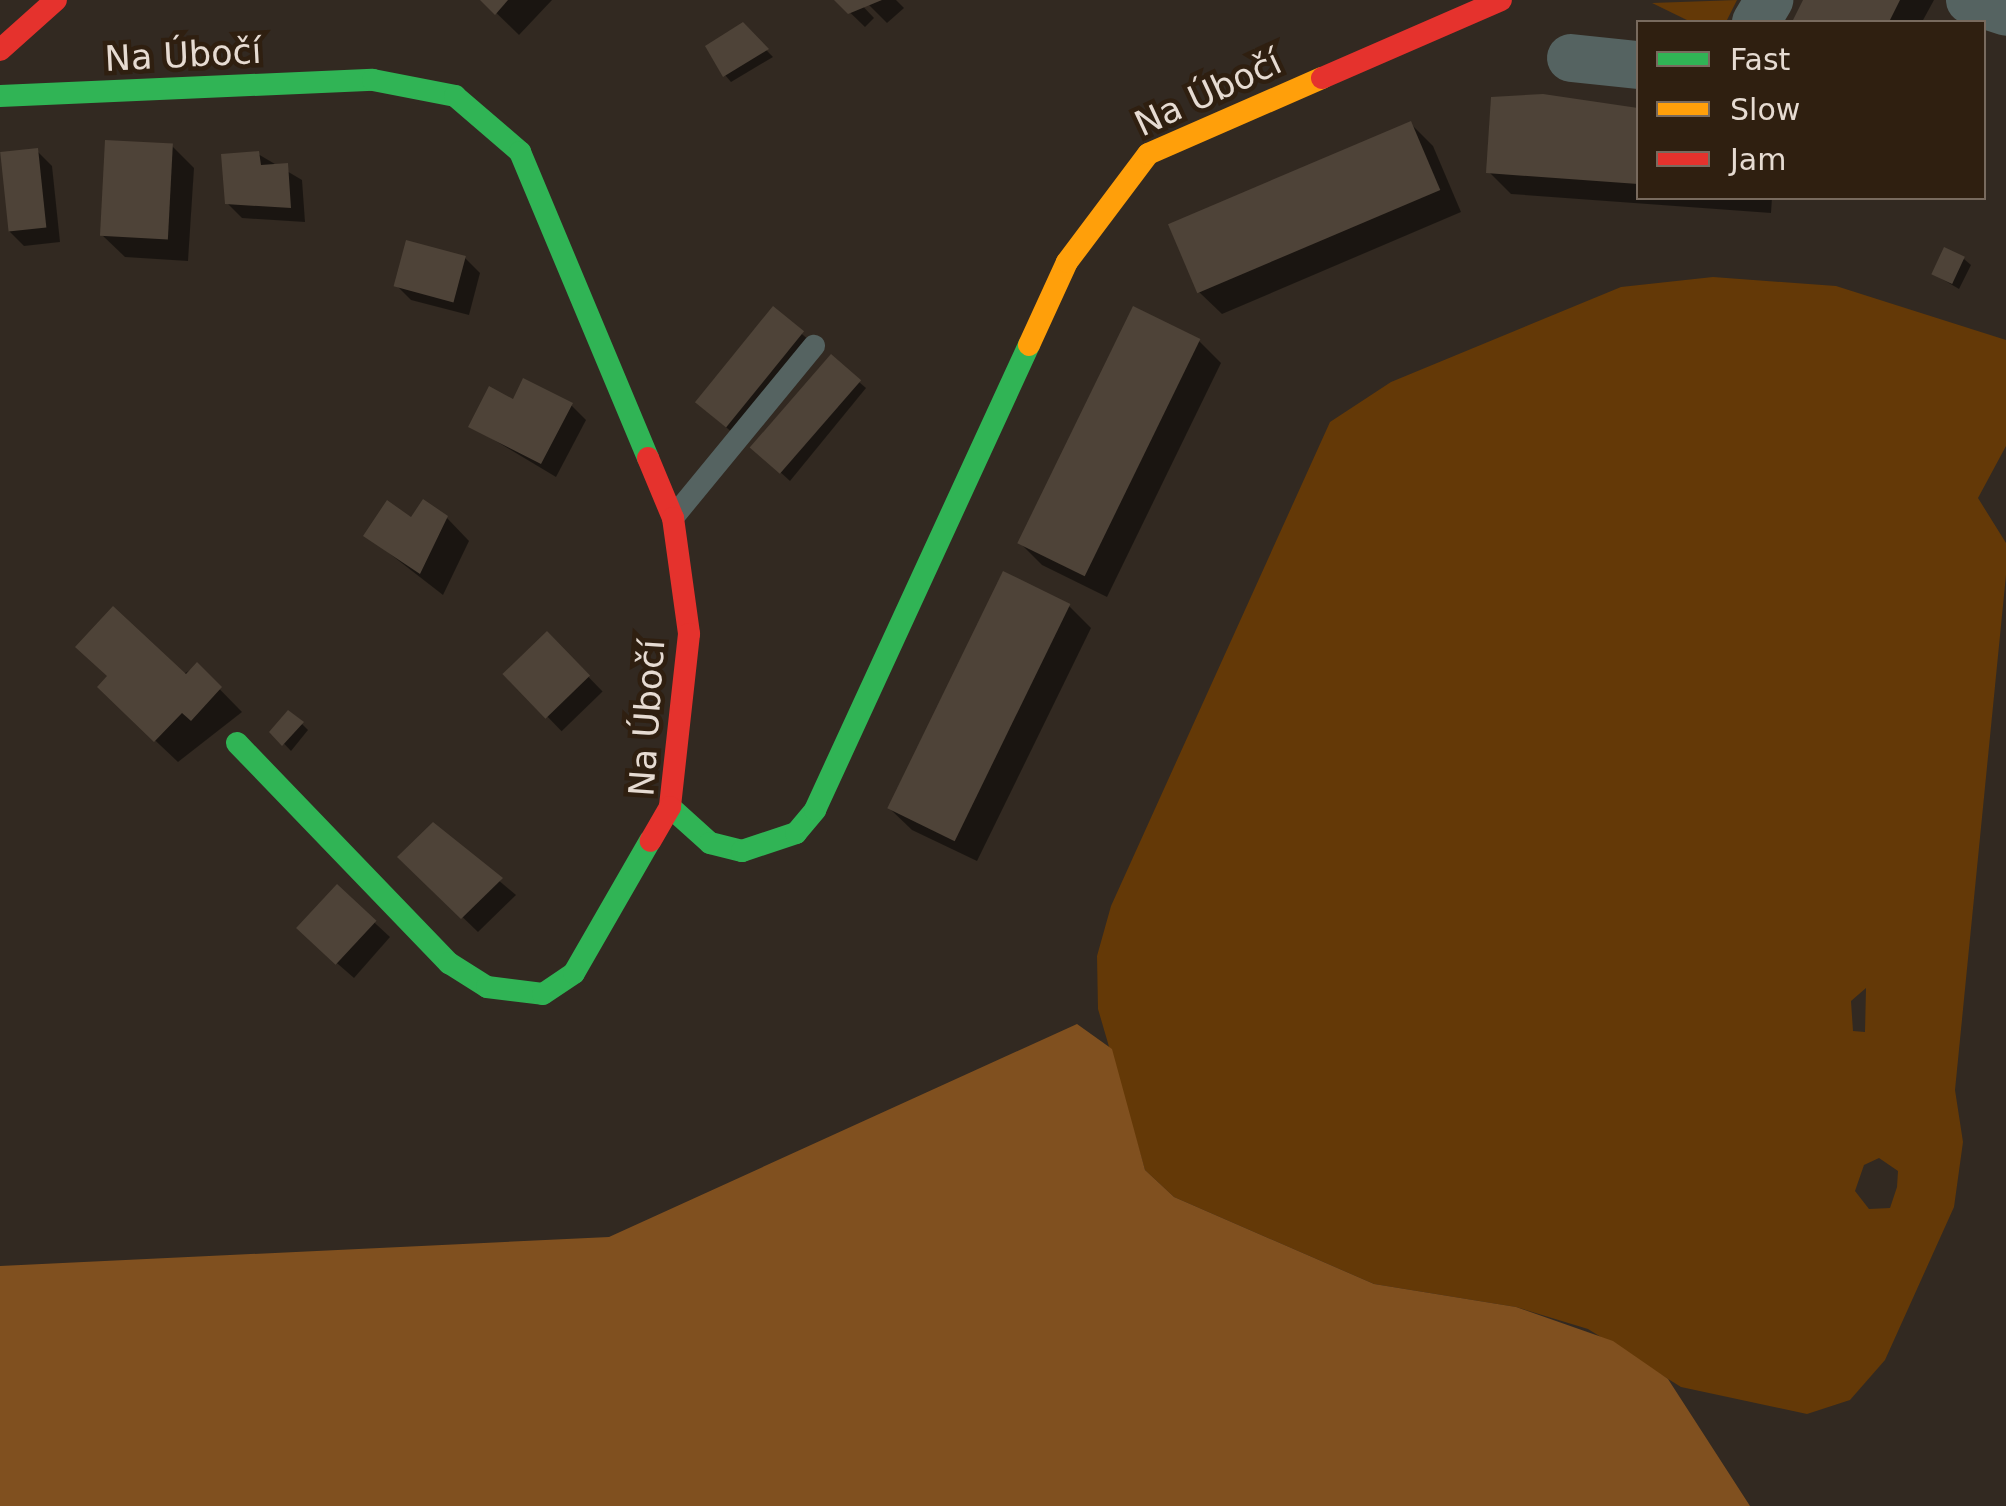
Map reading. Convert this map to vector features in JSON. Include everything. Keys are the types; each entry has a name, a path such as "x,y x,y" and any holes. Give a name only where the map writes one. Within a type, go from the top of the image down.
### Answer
{"street":[{"path":"0,50 56,0"},
{"name":"Na Úbočí","path":"0,96 373,80 455,96 488,116 520,152 673,518 688,634 670,807 710,843 742,851 796,833 815,810 1067,262 1123,179 1148,154 1501,0"},
{"path":"1970,0 2006,12"},
{"path":"1571,58 1636,65"},
{"path":"237,743 392,914 449,963 521,996 543,994 574,973 670,807"}],"lane":[{"path":"673,518 814,346"}],"shaded area":[{"path":"1737,0 1727,20 1687,20 1652,3"},
{"path":"1713,277 1836,286 2006,340 2006,446 1978,498 2006,543 2006,575 1955,1090 1963,1142 1954,1207 1885,1360 1850,1400 1807,1414 1681,1387 1588,1329 1516,1307 1374,1284 1174,1197 1145,1170 1098,1009 1097,956 1111,906 1330,422 1391,382 1621,287","holes":["1866,988 1865,1032 1853,1031 1851,1001","1879,1158 1898,1171 1897,1187 1890,1208 1869,1209 1855,1191 1864,1165"]},
{"path":"1077,1024 1112,1049 1145,1170 1174,1197 1374,1284 1516,1307 1613,1341 1668,1379 1750,1506 0,1506 0,1266 609,1237"}],"building":[{"path":"480,0 508,0 495,15"},
{"path":"834,0 882,0 848,14"},
{"path":"1803,0 1900,0 1890,20 1793,20"},
{"path":"743,22 769,49 723,77 705,46"},
{"path":"1543,94 1636,108 1636,184 1486,173 1491,97"},
{"path":"1411,121 1440,190 1197,293 1168,224"},
{"path":"105,140 173,144 168,239 100,236"},
{"path":"38,148 46,228 9,232 0,152"},
{"path":"259,151 261,165 288,163 291,208 225,204 221,154"},
{"path":"406,240 466,256 453,302 394,286"},
{"path":"1944,247 1965,257 1952,284 1931,274"},
{"path":"773,306 804,331 726,428 695,402"},
{"path":"1133,306 1200,339 1085,576 1017,543"},
{"path":"831,354 861,380 780,474 750,448"},
{"path":"523,378 573,403 541,464 468,427 489,386 513,399"},
{"path":"423,499 448,516 420,574 363,536 387,500 411,517"},
{"path":"1003,571 1070,604 955,841 887,808"},
{"path":"113,606 186,674 197,662 222,687 191,721 182,713 154,742 97,687 107,676 75,647"},
{"path":"547,631 590,676 545,719 502,674"},
{"path":"288,710 304,722 282,746 269,732"},
{"path":"433,822 503,878 461,919 397,857"},
{"path":"337,884 376,921 336,965 296,928"}],"traffic: fast":[{"path":"0,96 373,80 455,96 520,152 648,458"},
{"path":"670,807 710,843 742,851 796,833 815,810 1029,345"},
{"path":"237,743 449,963 487,987 543,994 574,973 650,841"}],"traffic: slow":[{"path":"1029,345 1067,262 1148,154 1322,78"}],"traffic: jam":[{"path":"0,50 56,0"},
{"path":"1322,78 1501,0"},
{"path":"648,458 673,518 689,634 670,807 650,841"}]}
